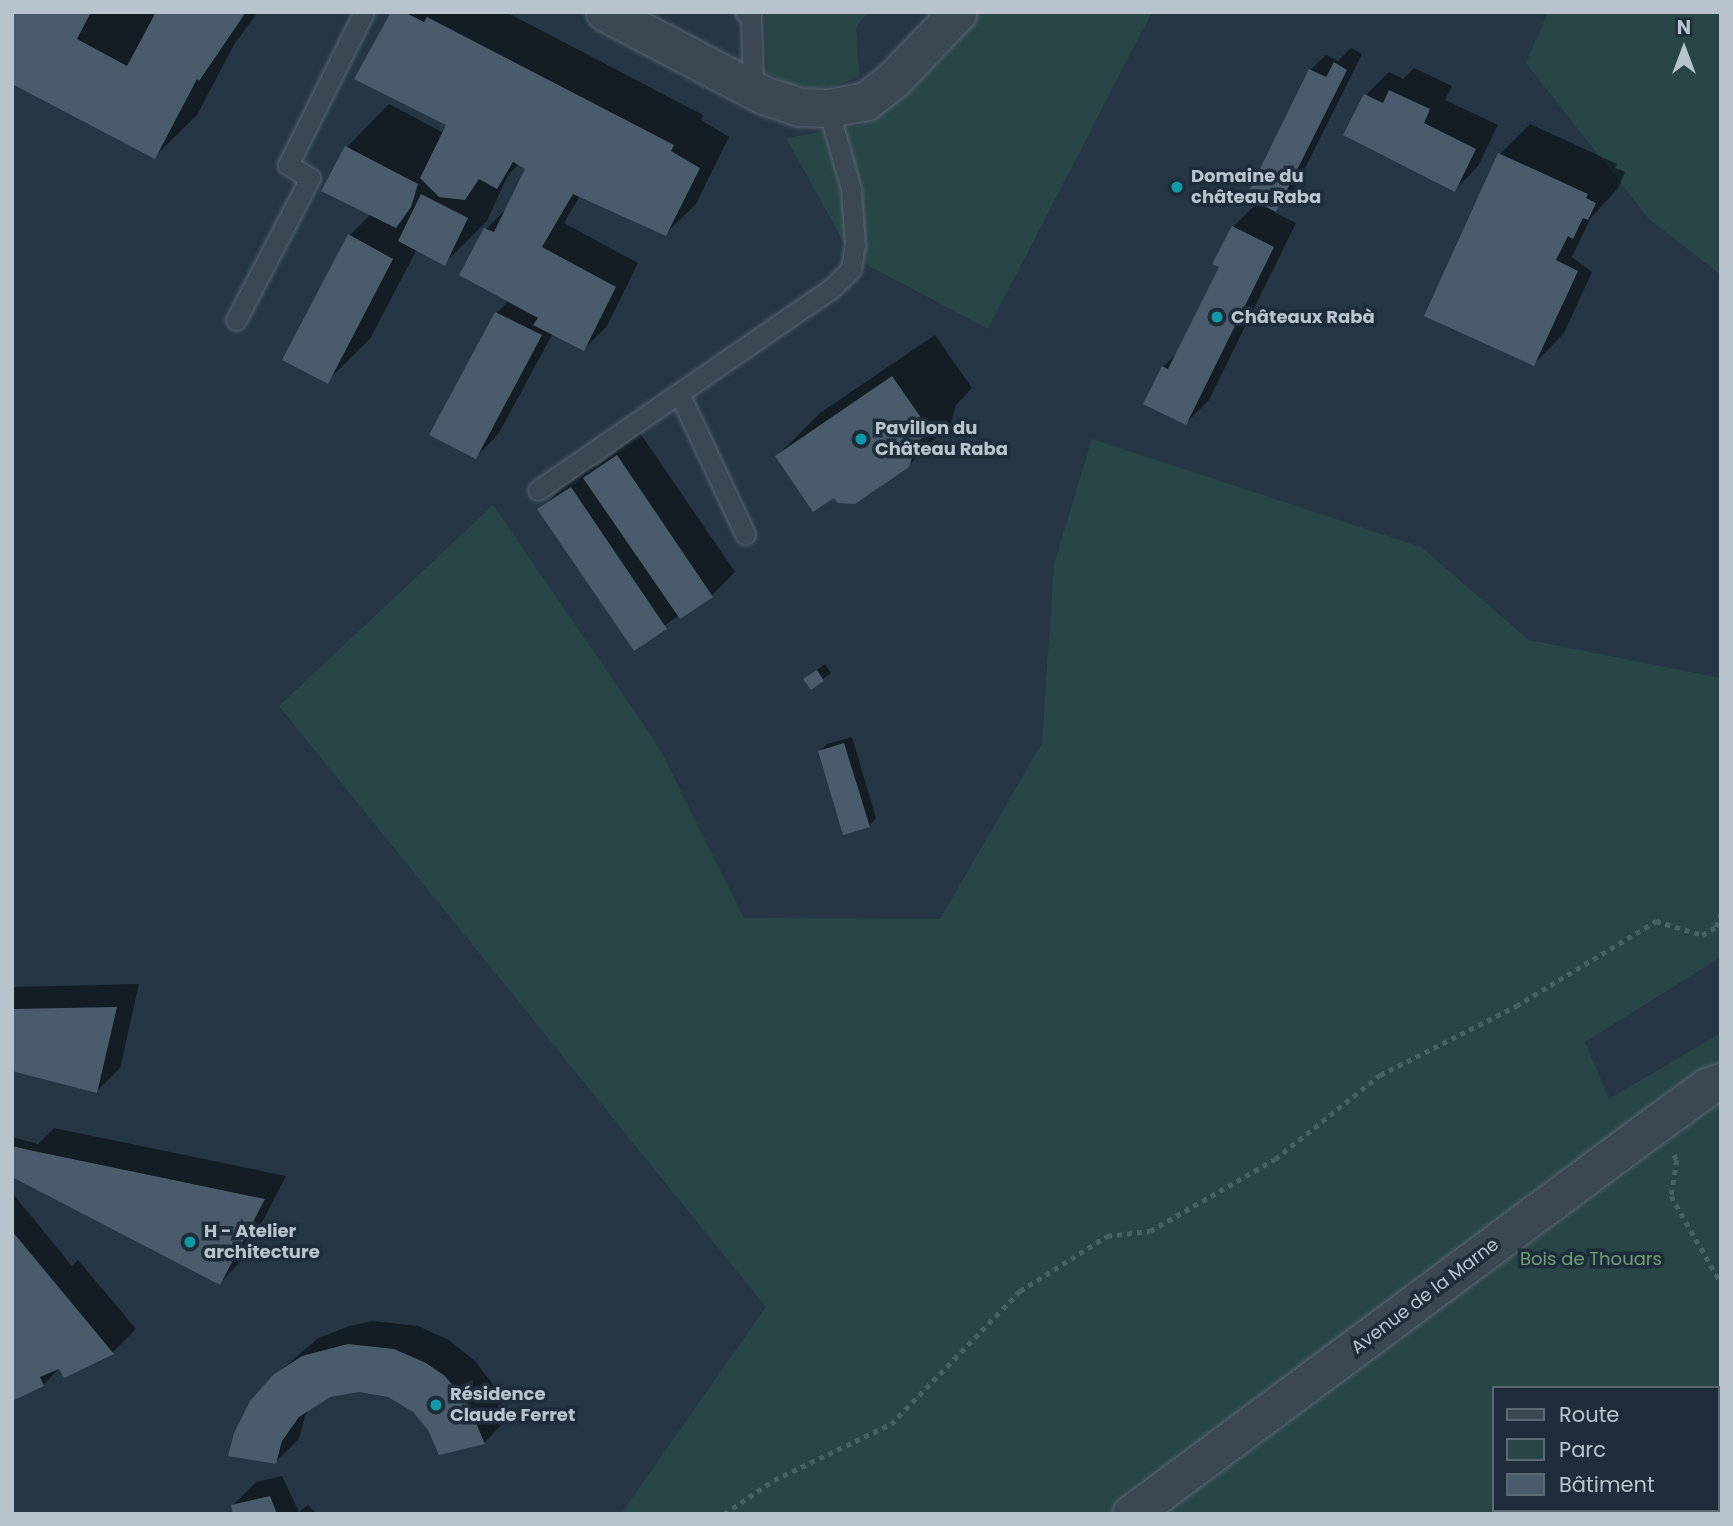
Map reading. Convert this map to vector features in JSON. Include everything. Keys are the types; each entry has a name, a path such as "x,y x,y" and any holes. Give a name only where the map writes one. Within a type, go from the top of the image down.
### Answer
{"street":[{"path":"605,12 753,89 801,107 828,108 866,101 892,80 958,12"},
{"name":"Avenue de la Marne","path":"1131,1514 1656,1124 1707,1087 1721,1082"}],"lane":[{"path":"236,320 310,178 289,165 365,12"},
{"path":"745,12 751,16 753,89"},
{"path":"538,490 832,288 851,269 855,245 851,189 828,108"},
{"path":"679,393 745,534"}],"path":[{"path":"724,1514 774,1480 891,1424 1020,1291 1107,1236 1150,1231 1275,1159 1380,1075 1516,1006 1656,921 1702,935 1716,927 1721,913"},
{"path":"1656,1124 1677,1160 1671,1196 1721,1283"}],"green space":[{"path":"765,12 868,12 856,27 859,77 834,86 811,88 787,83 767,72"},
{"path":"980,12 1152,12 988,329 852,257 786,138 862,125"},
{"path":"1548,12 1721,12 1721,275 1649,219 1526,63"},
{"name":"Bois de Thouars","path":"1092,439 1421,547 1529,640 1721,678 1721,957 1585,1042 1609,1099 1721,1033 1721,1514 621,1514 766,1307 279,706 493,505 659,747 744,918 940,919 1042,743 1054,564"}],"building":[{"path":"15,12 91,12 77,39 127,66 156,12 246,12 199,81 197,79 155,159 12,84 12,17"},
{"path":"391,12 404,12 424,22 427,17 674,145 671,151 700,168 666,236 573,194 542,247 616,287 584,351 533,325 538,318 459,275 484,228 494,232 525,169 513,162 497,189 479,179 465,200 439,197 420,178 446,125 354,79"},
{"path":"1334,62 1347,70 1276,212 1246,197 1309,69 1326,77"},
{"path":"1389,90 1430,109 1424,123 1476,149 1455,192 1343,135 1364,94 1383,103"},
{"path":"345,146 418,184 411,207 396,228 321,191"},
{"path":"1498,153 1588,194 1586,198 1596,203 1588,220 1583,218 1573,239 1568,236 1556,260 1578,271 1534,366 1424,316"},
{"path":"421,194 468,218 445,266 398,241"},
{"name":"Châteaux Rabà","path":"1232,226 1274,247 1186,425 1143,404 1162,366 1168,369 1219,267 1212,264"},
{"path":"348,234 393,259 328,384 282,360"},
{"path":"495,312 542,335 476,459 429,435"},
{"name":"Pavillon du Château Raba","path":"892,376 931,432 912,445 915,449 909,467 855,504 838,503 834,498 813,512 775,456"},
{"path":"617,455 713,597 680,619 583,478"},
{"path":"571,487 667,629 634,651 537,509"},
{"path":"817,670 824,681 811,690 803,679"},
{"path":"844,743 870,827 843,835 818,751"},
{"path":"117,1007 97,1093 12,1071 12,1009"},
{"name":"H - Atelier architecture","path":"12,1146 265,1199 220,1285 12,1177"},
{"path":"12,1231 114,1354 64,1378 59,1369 40,1377 44,1386 12,1401"},
{"name":"Résidence Claude Ferret","path":"348,1344 394,1349 426,1363 445,1376 468,1404 485,1444 439,1455 428,1430 413,1412 388,1397 359,1392 330,1397 299,1417 282,1441 276,1464 228,1456 234,1433 250,1401 273,1375 302,1356"},
{"path":"270,1496 277,1514 233,1514 231,1505"}],"place":[{"name":"Domaine du château Raba","path":"1177,187"},
{"name":"Châteaux Rabà","path":"1217,317"},
{"name":"Pavillon du Château Raba","path":"861,439"},
{"name":"H - Atelier architecture","path":"190,1242"},
{"name":"Résidence Claude Ferret","path":"436,1405"}]}
